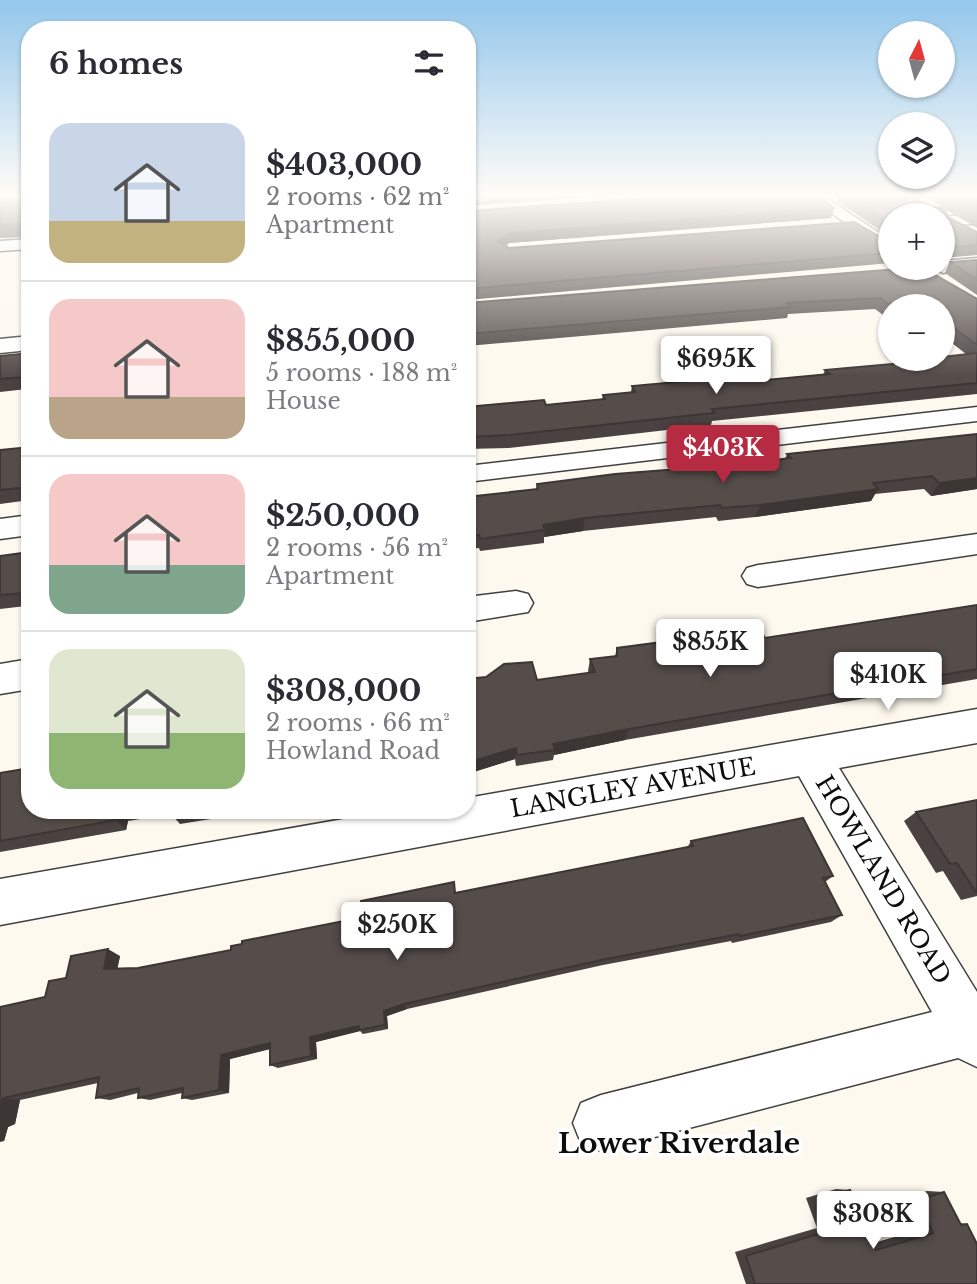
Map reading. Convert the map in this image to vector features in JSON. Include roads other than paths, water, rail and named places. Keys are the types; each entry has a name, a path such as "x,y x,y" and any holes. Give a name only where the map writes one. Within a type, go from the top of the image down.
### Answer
{"street":[{"path":"955,271 977,264"},
{"path":"0,346 21,344"},
{"path":"476,473 977,414"},
{"path":"0,529 21,526"},
{"path":"758,576 977,544"},
{"path":"476,609 516,603"},
{"path":"0,679 21,676"},
{"name":"LANGLEY AVENUE","path":"476,817 977,726"},
{"name":"HOWLAND ROAD","path":"810,757 971,1020"},
{"name":"LANGLEY AVENUE","path":"0,902 464,819"},
{"path":"601,1122 971,1020"}],"district":[{"name":"Lower Riverdale","path":"679,1143"}]}
